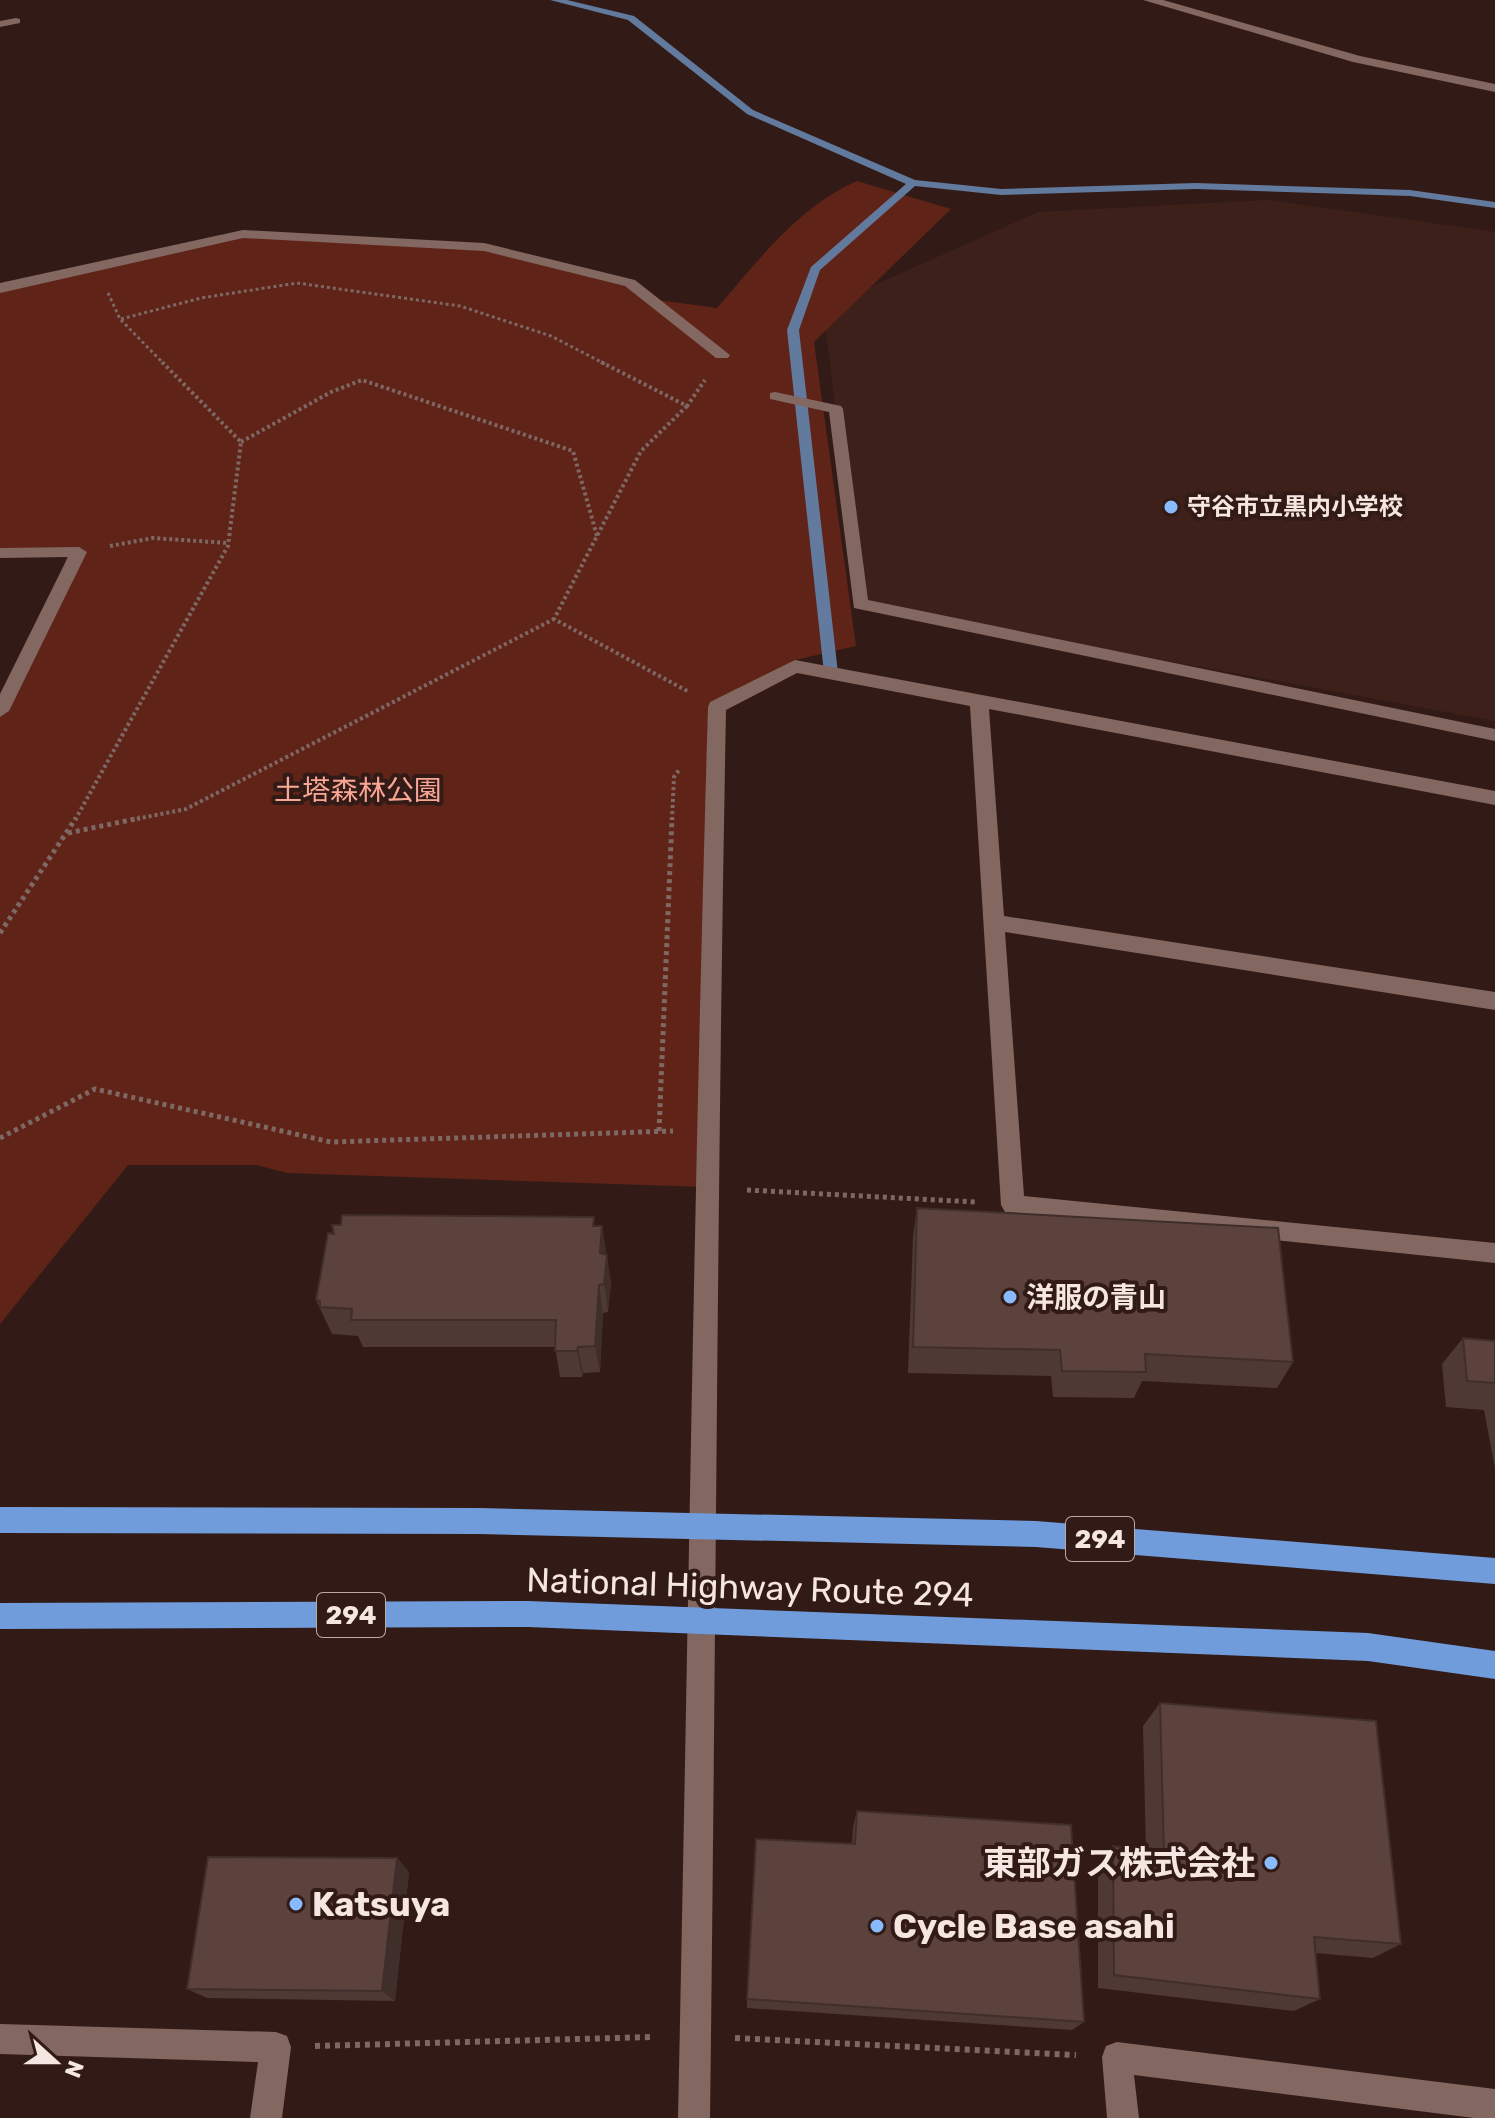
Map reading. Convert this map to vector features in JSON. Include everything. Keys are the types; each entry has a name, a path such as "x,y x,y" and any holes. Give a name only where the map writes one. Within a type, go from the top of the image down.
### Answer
{"highway":[{"name":"National Highway Route 294","path":"0,1520 704,1524 1036,1534 1495,1571"},
{"name":"National Highway Route 294","path":"0,1616 528,1614 1368,1647 1495,1665"}],"street":[{"path":"1149,0 1358,59 1495,88"},
{"path":"1184,10 1206,0"},
{"path":"0,288 243,234 484,247 630,283 722,355"},
{"path":"694,2118 704,1524 705,1187 717,707 795,666 1495,798"},
{"path":"979,701 1013,1205 1495,1253"},
{"path":"994,922 1495,1001"},
{"path":"0,2039 276,2047 266,2118"},
{"path":"1123,2118 1117,2057 1495,2105"}],"lane":[{"path":"0,24 16,21"},
{"path":"775,396 836,409 860,604 1495,735"},
{"path":"0,553 79,552 0,711"}],"path":[{"path":"95,267 120,319 241,442"},
{"path":"120,319 201,298 297,283 460,306 551,336 687,406"},
{"path":"68,833 186,809 554,619 641,451 687,406 722,355"},
{"path":"241,442 331,392 362,380 573,451 597,537"},
{"path":"0,933 68,833 228,543 241,442"},
{"path":"79,552 153,538 228,543"},
{"path":"554,619 717,707"},
{"path":"0,1138 95,1089 331,1142 707,1132"},
{"path":"705,1187 1013,1205"},
{"path":"276,2047 696,2036 1117,2057"}],"shaded area":[{"name":"守谷市立黒内小学校","path":"1269,200 1495,232 1495,721 860,604 823,308 1038,212"}],"green space":[{"name":"土塔森林公園","path":"857,181 951,209 814,342 856,646 795,660 717,707 705,1187 287,1173 256,1165 128,1165 0,1324 0,702 56,596 68,552 0,552 0,288 243,234 462,246 630,283 650,299 717,308 798,220 816,205"}],"building":[{"path":"917,1208 1278,1228 1293,1362 1145,1354 1146,1372 1062,1371 1060,1350 913,1347"},
{"path":"342,1215 594,1217 593,1226 602,1226 600,1253 607,1255 604,1284 599,1285 595,1346 578,1347 577,1351 555,1351 556,1320 351,1320 352,1309 320,1307 320,1301 316,1300 328,1233 334,1234 332,1225 341,1225"},
{"path":"1463,1338 1495,1341 1495,1383 1467,1381"},
{"path":"1160,1703 1376,1721 1401,1944 1314,1937 1320,1999 1114,1975 1113,1846 1164,1854"},
{"path":"857,1811 1071,1825 1084,2022 747,1999 756,1839 855,1844"},
{"path":"208,1857 397,1858 382,1991 187,1989"}],"waterway":[{"path":"555,0 631,18 750,112 913,183"},
{"path":"831,673 793,330 815,269 913,183"},
{"path":"913,183 1001,192 1196,186 1410,193 1495,205"}],"place":[{"name":"守谷市立黒内小学校","path":"1171,507"},
{"name":"洋服の青山","path":"1010,1297"},
{"name":"東部ガス株式会社","path":"1271,1863"},
{"name":"Katsuya","path":"296,1904"},
{"name":"Cycle Base asahi","path":"877,1926"}]}
